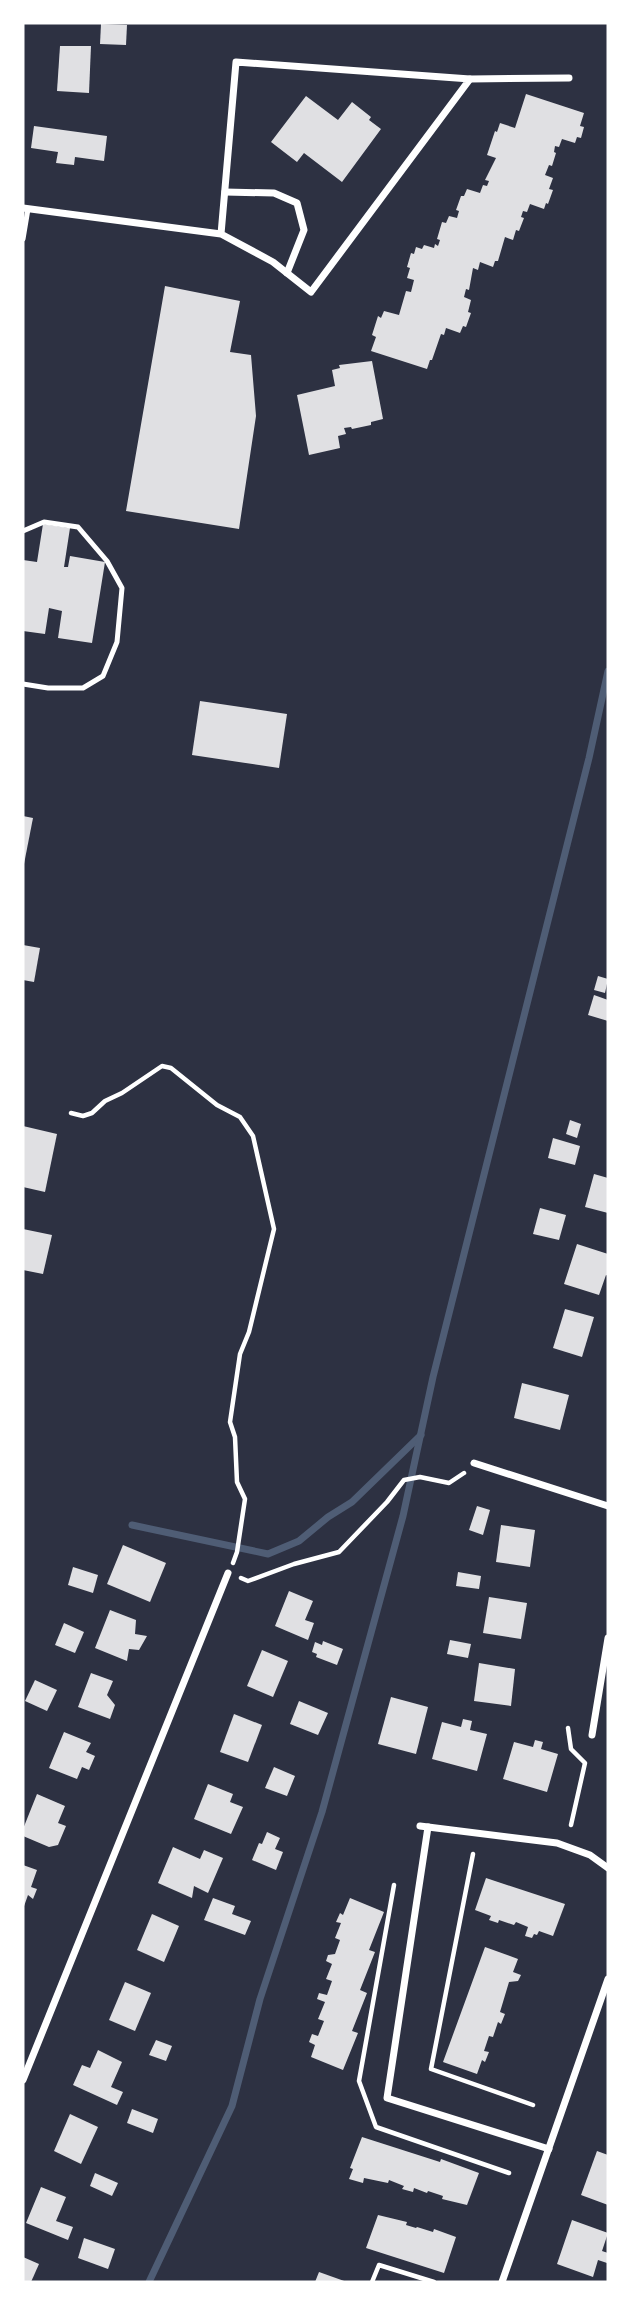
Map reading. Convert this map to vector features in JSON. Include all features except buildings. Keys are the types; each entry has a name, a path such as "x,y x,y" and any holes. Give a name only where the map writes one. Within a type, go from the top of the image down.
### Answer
{"street":[{"path":"221,234 236,62 470,79 569,78"},
{"path":"25,208 221,234 273,262 311,292 470,79"},
{"path":"225,192 274,193 297,203 304,230 287,273"},
{"path":"474,1463 608,1506"},
{"path":"23,2081 228,1573"},
{"path":"592,1735 608,1638"},
{"path":"549,2149 387,2098 424,1826 557,1843 590,1855 608,1868"},
{"path":"502,2282 608,1979"}],"lane":[{"path":"23,240 25,208"},
{"path":"23,531 44,522 78,527 107,561 122,588 117,642 103,676 83,688 48,688 23,684"}],"path":[{"path":"71,1113 83,1116 92,1113 105,1101 162,1066 172,1069 217,1105 240,1117 253,1136 274,1229 249,1332 240,1354 230,1422 235,1437 237,1482 245,1499 236,1558"},
{"path":"228,1573 248,1581 294,1564 339,1552 387,1502 404,1480 420,1476 449,1483 458,1479"},
{"path":"568,1728 571,1749 585,1763 571,1825"},
{"path":"473,1854 431,2069 533,2105"},
{"path":"372,2282 379,2265 434,2282"}],"waterway":[{"path":"149,2282 232,2106 260,1999 322,1812 403,1516 433,1377 589,758 608,671"},
{"path":"132,1525 268,1554 299,1541 328,1517 352,1502 421,1435"}]}
